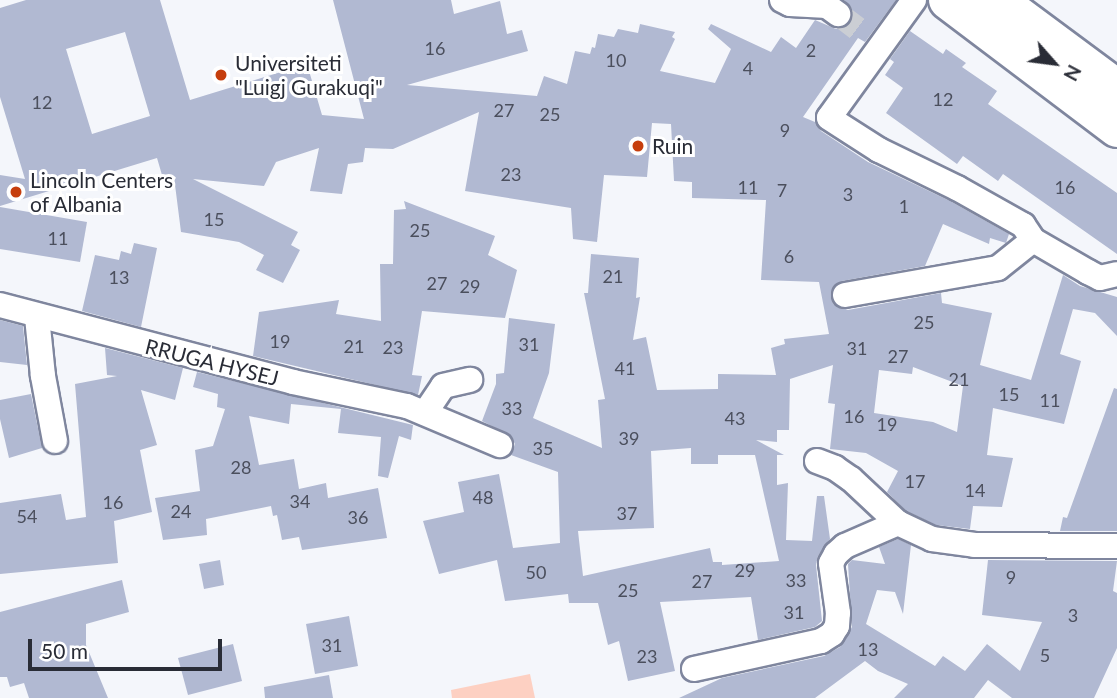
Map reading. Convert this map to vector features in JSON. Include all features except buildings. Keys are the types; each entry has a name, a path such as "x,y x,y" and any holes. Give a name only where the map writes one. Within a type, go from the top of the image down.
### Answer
{"main road":[{"path":"948,0 1117,128"},
{"path":"997,0 1117,89"}],"street":[{"path":"782,0 827,6 838,14"},
{"path":"914,0 871,38 829,118 878,150 957,188 1023,225 1033,240 1100,278 1117,274"},
{"path":"845,295 998,268 1033,240"},
{"name":"RRUGA HYSEJ","path":"0,305 23,310 37,317 425,413 500,445"},
{"path":"37,317 43,376 55,441"},
{"path":"425,413 443,386 470,380"},
{"path":"817,461 835,468 898,523 932,539 948,542 1117,546"},
{"path":"694,669 821,641 832,634 837,626 838,613 831,563 836,554 853,542 898,523"}],"shaded area":[{"path":"530,674 535,698 452,698 451,690"}],"tunnel":[{"path":"838,14 862,32"}],"place":[{"name":"Universiteti \"Luigj Gurakuqi\"","path":"221,75"},
{"name":"Ruin","path":"638,146"},
{"name":"Lincoln Centers of Albania","path":"16,192"}]}
